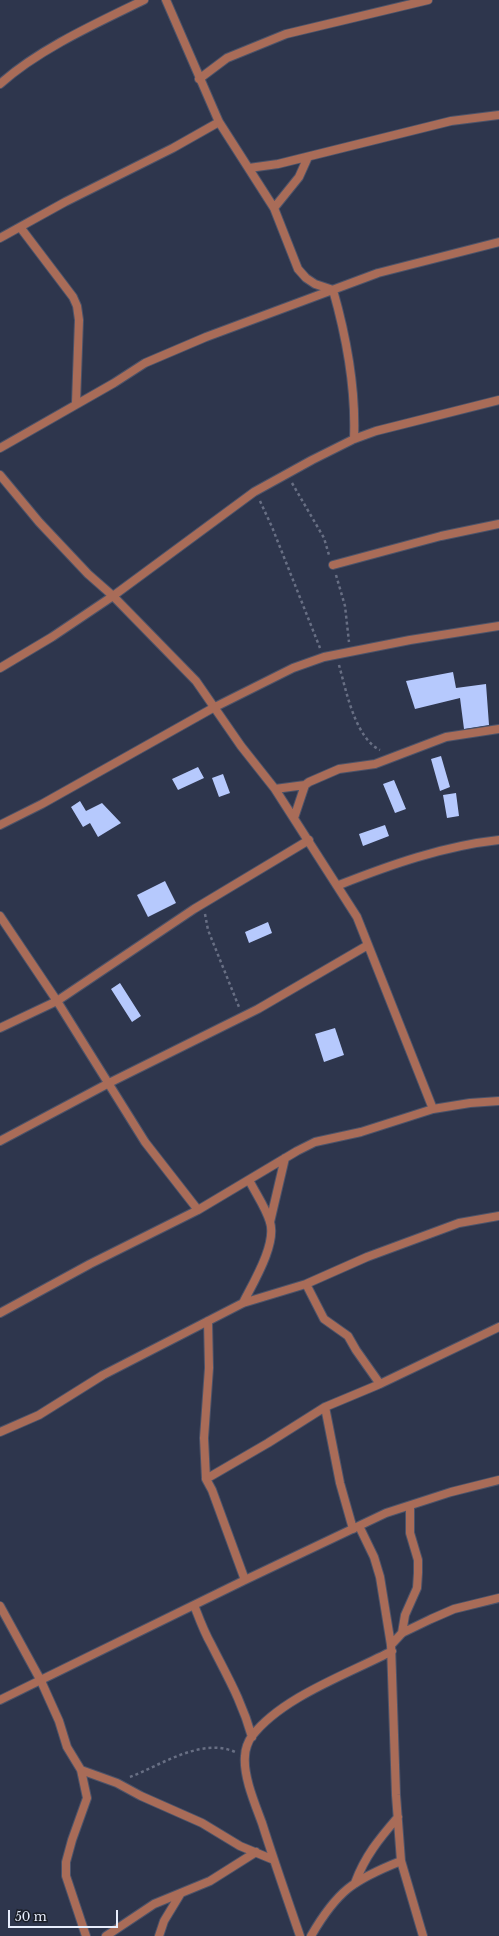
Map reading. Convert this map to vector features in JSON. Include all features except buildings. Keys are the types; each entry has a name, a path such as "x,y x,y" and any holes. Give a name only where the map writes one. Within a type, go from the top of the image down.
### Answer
{"street":[{"path":"0,84 12,73 79,32 144,0"},
{"path":"166,0 184,38 199,79 219,122 274,208 298,269 306,278 316,284 333,290"},
{"path":"199,79 227,58 286,34 428,0"},
{"path":"248,168 278,164 451,121 499,115"},
{"path":"0,238 64,202 173,148 219,122"},
{"path":"274,208 300,177 308,157"},
{"path":"20,227 73,297 77,306 79,320 76,403"},
{"path":"0,448 76,403 114,383 146,362 206,337 304,299 378,273 499,242"},
{"path":"333,290 354,386 354,439"},
{"path":"0,668 52,637 113,596 254,492 312,460 354,439 376,431 499,400"},
{"path":"0,474 39,522 82,569 113,596 196,681 213,708 275,789 338,885 357,917 433,1109"},
{"path":"333,565 441,536 499,524"},
{"path":"0,825 42,804 213,708 293,668 324,657 410,640 499,626"},
{"path":"275,789 305,785 339,770 375,764 446,737 499,730"},
{"path":"294,818 305,785"},
{"path":"0,1028 57,1001 204,904 309,840"},
{"path":"338,885 379,869 435,852 478,842 499,840"},
{"path":"0,916 57,1001 145,1142 198,1210"},
{"path":"0,1140 109,1083 243,1016 368,945"},
{"path":"0,1313 90,1264 198,1210 285,1158 315,1142 361,1132 433,1109 470,1102 499,1101"},
{"path":"243,1303 255,1280 269,1244 271,1237 270,1222 285,1158"},
{"path":"249,1180 270,1222"},
{"path":"0,1432 39,1415 104,1375 243,1303 306,1284 417,1238 459,1223 499,1216"},
{"path":"306,1284 324,1320 348,1336 380,1384"},
{"path":"208,1321 209,1368 204,1438 206,1479 212,1490 245,1580"},
{"path":"206,1479 268,1444 325,1407 380,1384 499,1327"},
{"path":"325,1407 340,1483 356,1527 374,1557 380,1577 391,1648 401,1861 423,1936"},
{"path":"0,1700 386,1513 410,1507 451,1492 499,1480"},
{"path":"300,1936 253,1798 246,1772 245,1756 252,1737 272,1717 290,1703 391,1648 402,1633 405,1615 417,1588 418,1573 418,1560 410,1533 410,1507"},
{"path":"402,1633 454,1609 499,1598"},
{"path":"194,1605 210,1644 226,1670 243,1707 252,1737"},
{"path":"0,1606 41,1681 59,1721 67,1747 81,1770 87,1798 66,1862 66,1876 86,1936"},
{"path":"81,1770 117,1783 141,1796 202,1823 240,1846 274,1860"},
{"path":"354,1882 362,1863 371,1849 398,1817"},
{"path":"106,1936 154,1904 210,1881 256,1852"},
{"path":"311,1936 322,1917 337,1897 354,1882 401,1861"},
{"path":"159,1936 164,1921 181,1893"}],"path":[{"path":"254,492 272,527 324,657"},
{"path":"337,655 350,700 364,738 372,746 396,756"},
{"path":"204,904 208,930 243,1016"},
{"path":"117,1783 186,1753 204,1748 228,1749 245,1756"}]}
